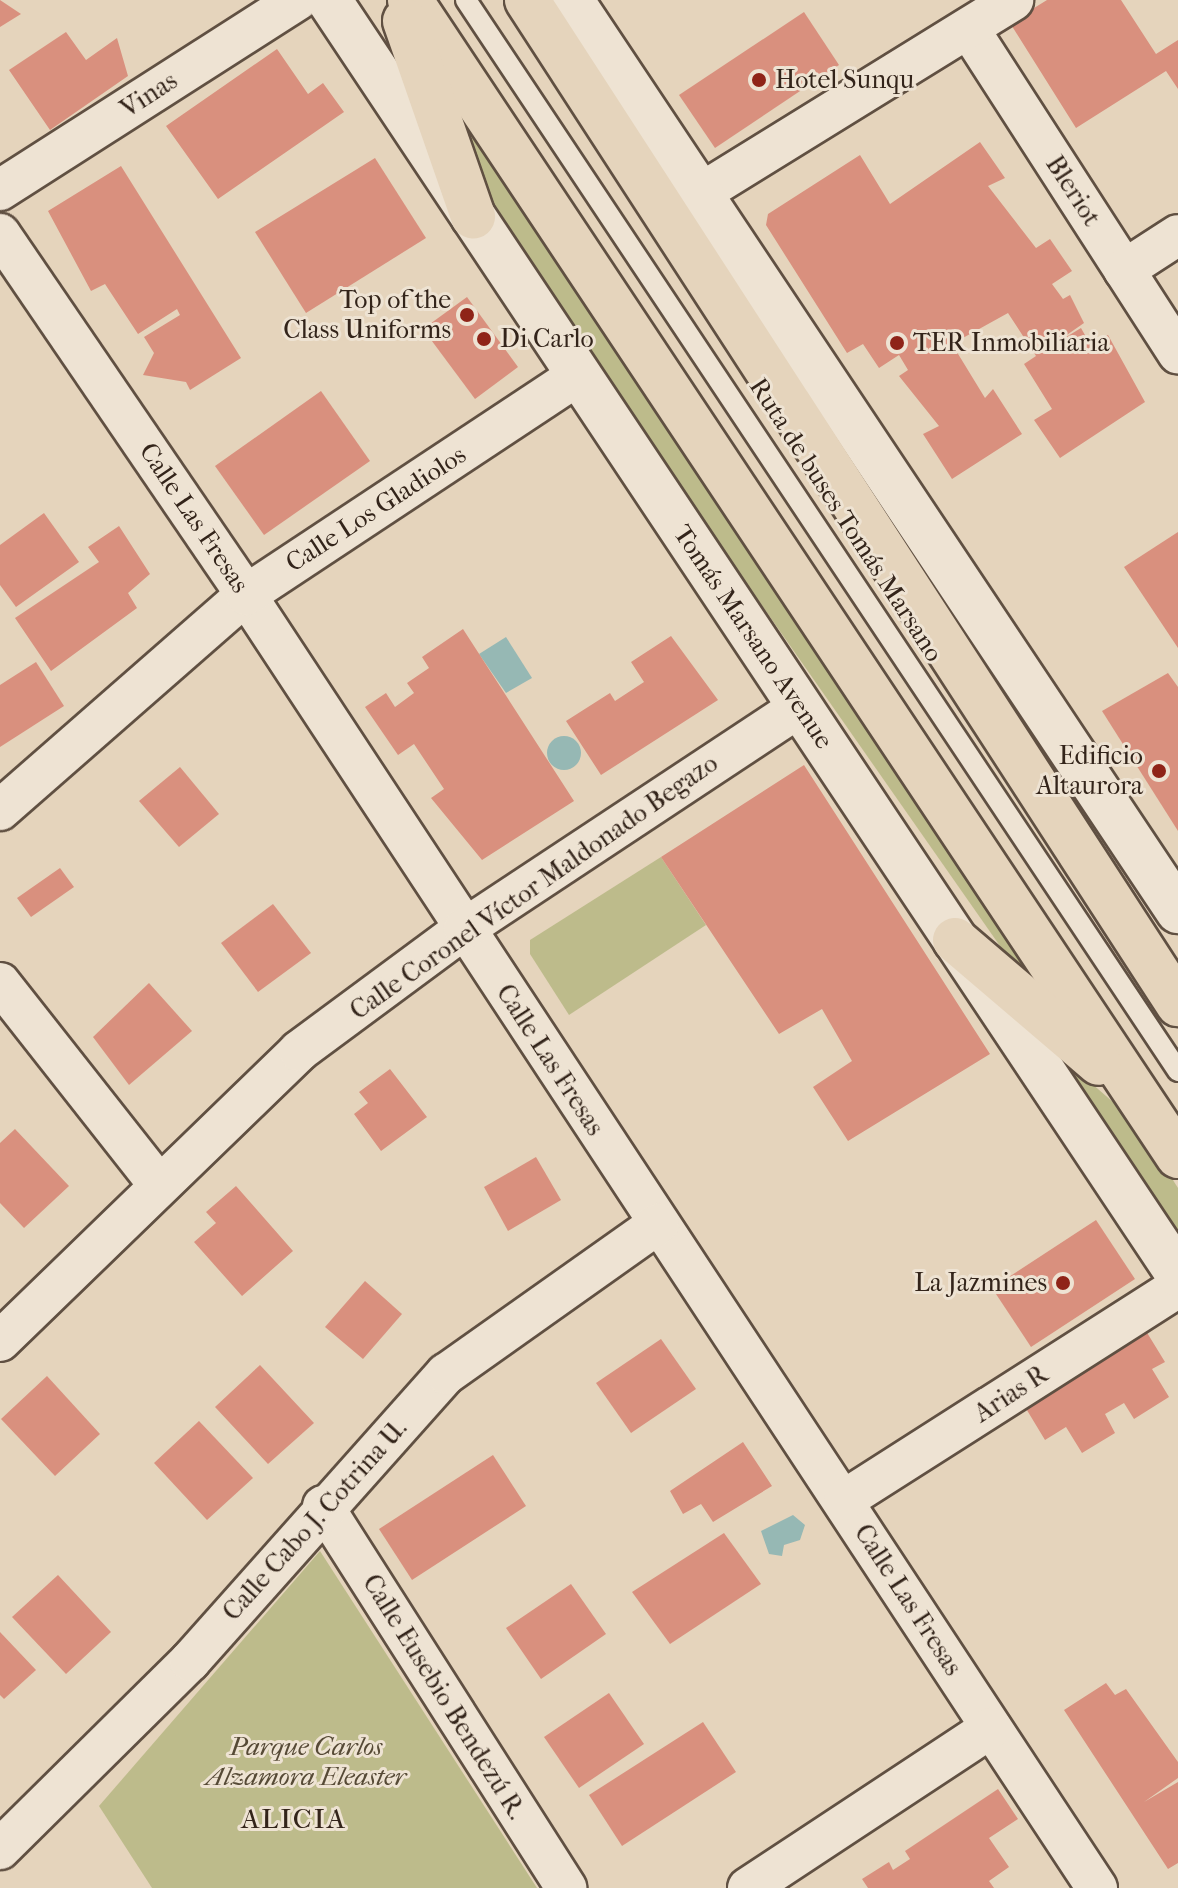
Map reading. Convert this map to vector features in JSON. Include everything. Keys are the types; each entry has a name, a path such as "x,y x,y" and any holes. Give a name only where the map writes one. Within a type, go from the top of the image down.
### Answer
{"main road":[{"path":"397,0 473,216"},
{"path":"410,0 1178,1156"},
{"path":"527,0 1178,1004"},
{"path":"955,940 1138,1096"}],"street":[{"name":"Vinas","path":"0,190 297,0"},
{"name":"Tomás Marsano Avenue","path":"329,0 1178,1274"},
{"path":"571,0 1178,911"},
{"path":"701,193 1013,0"},
{"name":"Bleriot","path":"969,29 1178,353"},
{"name":"Calle Las Fresas","path":"0,234 246,595 1097,1888"},
{"path":"1124,270 1178,235"},
{"name":"Calle Los Gladiolos","path":"0,810 246,595 579,375"},
{"name":"Calle Coronel Víctor Maldonado Begazo","path":"0,1341 299,1051 464,929 799,707"},
{"path":"0,983 159,1185"},
{"name":"Calle Cabo J. Cotrina U.","path":"0,1849 190,1661 323,1506 446,1374 658,1224"},
{"name":"Arias R","path":"844,1500 1178,1287"},
{"name":"Calle Eusebio Bendezú R.","path":"323,1506 566,1888"},
{"path":"748,1888 991,1728"}],"lane":[{"name":"Ruta de buses Tomás Marsano","path":"466,0 1178,1071"}],"green space":[{"path":"440,76 1039,982 1030,989 489,215"},
{"path":"661,857 706,925 569,1015 530,954 530,940"},
{"path":"1045,1043 1136,1122 1178,1188 1178,1244"},
{"name":"Parque Carlos Alzamora Eleaster","path":"320,1551 537,1888 152,1888 99,1806"}],"water":[{"path":"506,637 532,678 506,693 479,654"},
{"path":"564,736 576,741 581,753 576,765 564,770 552,765 547,753 552,741"},
{"path":"793,1515 805,1525 800,1540 784,1545 782,1556 769,1554 761,1531"}],"building":[{"path":"0,0 21,14 0,27"},
{"path":"1047,0 1121,0 1156,54 1178,40 1178,89 1166,71 1076,128 1010,23"},
{"name":"Hotel Sunqu","path":"804,12 839,65 715,148 679,95"},
{"path":"66,32 86,60 117,38 128,76 50,130 9,70"},
{"path":"277,49 308,94 323,83 344,112 218,199 166,126"},
{"path":"980,142 1005,178 988,186 1036,248 1050,239 1072,271 1052,284 1063,299 1070,295 1084,323 1048,348 1081,328 1090,344 1108,335 1145,402 1060,458 1034,420 1052,409 1024,364 1036,356 1008,313 952,344 985,398 993,389 1022,434 952,479 923,434 939,426 899,376 908,370 899,355 879,368 863,344 847,353 766,225 768,214 860,155 890,204"},
{"path":"375,158 426,238 306,313 255,232"},
{"path":"121,166 241,358 190,390 186,382 143,375 154,353 144,337 180,315 177,309 138,334 105,284 91,291 48,211"},
{"path":"467,297 518,367 475,399 423,329"},
{"path":"321,391 370,461 264,535 215,466"},
{"path":"44,513 79,562 16,607 0,585 0,545"},
{"path":"119,526 150,574 128,593 137,608 51,671 15,618 99,562 88,547"},
{"path":"1178,532 1178,648 1124,567"},
{"path":"463,629 574,801 482,860 431,798 444,789 414,744 398,755 365,707 386,693 395,707 414,693 407,683 429,668 422,657"},
{"path":"671,636 718,700 601,775 566,721 610,693 615,701 644,682 631,662"},
{"path":"36,662 64,706 0,747 0,685"},
{"name":"Edificio Altaurora","path":"1168,673 1178,687 1178,831 1102,711"},
{"path":"804,765 990,1054 848,1141 813,1087 852,1061 822,1009 779,1034 661,857"},
{"path":"180,767 219,814 179,847 139,801"},
{"path":"60,868 74,887 31,917 17,898"},
{"path":"273,904 311,953 258,992 221,943"},
{"path":"149,983 192,1031 129,1085 93,1037"},
{"path":"390,1069 427,1117 381,1151 354,1114 368,1103 359,1092"},
{"path":"15,1129 69,1186 24,1228 0,1203 0,1143"},
{"path":"536,1157 561,1200 508,1231 484,1187"},
{"path":"236,1186 293,1251 242,1296 194,1242 216,1223 206,1212"},
{"name":"La Jazmines","path":"1096,1220 1135,1279 1031,1347 992,1288"},
{"path":"365,1281 402,1314 363,1359 325,1327"},
{"path":"1138,1318 1165,1362 1152,1369 1169,1397 1134,1419 1124,1403 1105,1414 1115,1433 1082,1453 1066,1427 1045,1440 1016,1392"},
{"path":"661,1339 696,1389 631,1433 596,1383"},
{"path":"260,1365 314,1423 268,1464 215,1407"},
{"path":"47,1376 100,1434 55,1476 1,1419"},
{"path":"199,1421 253,1478 207,1520 154,1463"},
{"path":"743,1442 772,1486 713,1522 701,1504 683,1514 670,1491"},
{"path":"493,1455 526,1506 412,1580 379,1529"},
{"path":"724,1533 761,1584 670,1644 632,1592"},
{"path":"58,1575 111,1632 66,1674 12,1617"},
{"path":"571,1584 606,1634 541,1679 506,1628"},
{"path":"0,1632 36,1670 4,1699 0,1695"},
{"path":"1106,1683 1115,1695 1126,1689 1178,1762 1178,1778 1144,1802 1178,1782 1178,1863 1168,1869 1064,1710"},
{"path":"609,1693 644,1744 579,1788 544,1737"},
{"path":"703,1722 736,1772 622,1846 589,1795"},
{"path":"998,1789 1018,1819 989,1838 1009,1867 989,1881 994,1888 868,1888 862,1879 889,1862 893,1870 910,1859 905,1851"}],"place":[{"name":"Hotel Sunqu","path":"759,80"},
{"name":"Top of the Class Uniforms","path":"467,315"},
{"name":"Di Carlo","path":"484,339"},
{"name":"TER Inmobiliaria","path":"897,343"},
{"name":"Edificio Altaurora","path":"1159,771"},
{"name":"La Jazmines","path":"1063,1283"}],"district":[{"name":"ALICIA","path":"294,1819"}]}
